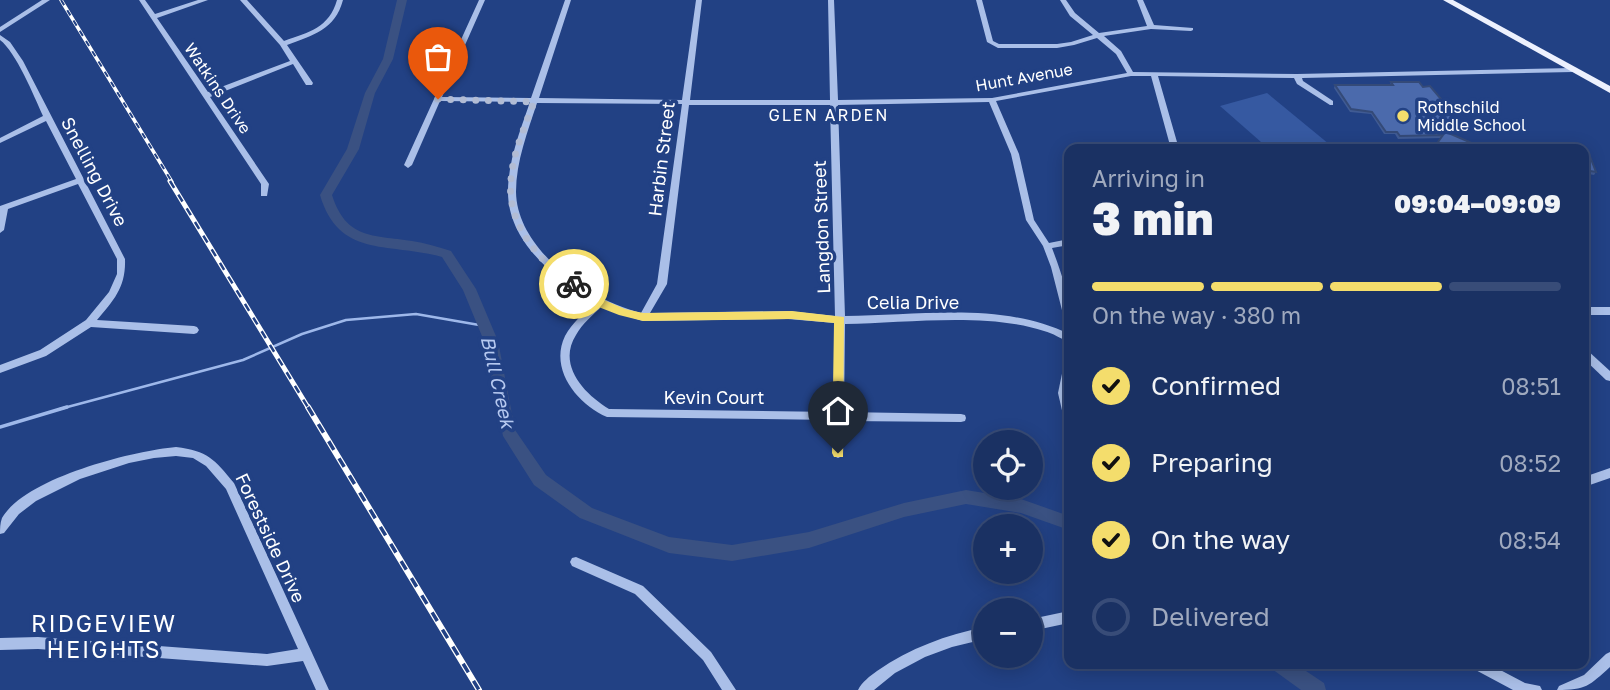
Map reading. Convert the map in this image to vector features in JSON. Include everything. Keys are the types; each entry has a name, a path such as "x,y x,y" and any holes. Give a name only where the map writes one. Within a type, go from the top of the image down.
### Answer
{"main road":[{"path":"1447,0 1610,90"}],"street":[{"path":"0,30 47,0"},
{"name":"Watkins Drive","path":"142,0 265,184 264,194"},
{"path":"154,17 205,0"},
{"path":"243,0 283,44 309,83"},
{"path":"283,44 325,27 332,19 340,0"},
{"path":"408,165 482,0"},
{"name":"Celia Drive","path":"568,0 510,181 523,237 542,259 600,303 623,313 643,317 792,315 840,320 1007,318 1035,322 1064,335"},
{"name":"Harbin Street","path":"643,317 662,284 699,0"},
{"name":"Langdon Street","path":"831,0 840,320 838,453"},
{"path":"979,0 990,43 998,46 1057,46 1098,35 1151,27 1191,29"},
{"path":"1063,0 1071,16 1124,58 1131,74"},
{"path":"1140,0 1151,27"},
{"name":"Snelling Drive","path":"0,37 19,61 121,259 118,284 89,323"},
{"path":"205,96 293,62"},
{"name":"Hunt Avenue","path":"686,99 699,103 992,100 1131,74 1297,76 1573,70"},
{"path":"1154,75 1174,144"},
{"path":"1297,76 1300,82 1330,103"},
{"path":"438,99 534,102 686,99"},
{"path":"992,100 1015,154 1030,220 1046,246 1064,302"},
{"path":"0,141 47,117"},
{"path":"0,230 2,209 80,180"},
{"path":"1046,246 1064,243"},
{"name":"Kevin Court","path":"600,303 569,338 566,368 575,387 588,403 607,413 961,418"},
{"path":"1589,312 1610,311"},
{"path":"0,369 43,353 89,323 194,330"},
{"path":"1589,358 1610,377"},
{"name":"Forestside Drive","path":"0,529 18,508 30,500 87,472 164,451 196,454 207,460 230,486 323,690"},
{"path":"1589,480 1610,473"},
{"path":"576,562 639,590 707,656 730,690"},
{"path":"1043,622 1064,618"},
{"path":"864,690 905,660 952,639 973,635"},
{"path":"0,644 38,643 267,660 306,654"},
{"path":"1563,690 1588,679 1610,658"},
{"path":"1486,669 1524,689 1536,690"}],"shaded area":[{"path":"1267,93 1329,144 1263,144 1220,106"}],"building":[{"name":"Rothschild Middle School","path":"1391,82 1419,82 1423,87 1430,86 1468,131 1444,131 1474,144 1437,144 1443,135 1400,136 1397,132 1386,132 1372,112 1351,109 1335,85 1393,85"},
{"path":"1589,154 1596,172 1589,171"}],"waterway":[{"name":"Bull Creek","path":"402,0 388,59 370,93 353,149 326,195 337,222 356,236 380,242 418,246 446,254 469,289 491,341 508,432 540,480 586,513 669,545 732,553 809,540 904,510 966,497 1021,506 1064,521"},
{"path":"63,408 243,360 302,334 346,320 416,314 485,326"},
{"path":"63,408 67,407"},
{"path":"0,427 63,408"},
{"name":"Bull Creek","path":"1287,669 1317,690"}],"railway":[{"path":"61,0 172,182"},
{"path":"170,181 309,409"},
{"path":"308,407 479,690"}],"way so far":[{"path":"438,99 534,102 510,181 514,206 523,237 542,259 574,284"}],"place":[{"name":"Rothschild Middle School","path":"1403,116"}],"district":[{"name":"GLEN ARDEN","path":"829,115"},
{"name":"RIDGEVIEW HEIGHTS","path":"104,637"}],"route":[{"path":"574,284 600,303 623,313 643,317 792,315 840,320 838,453"}]}
